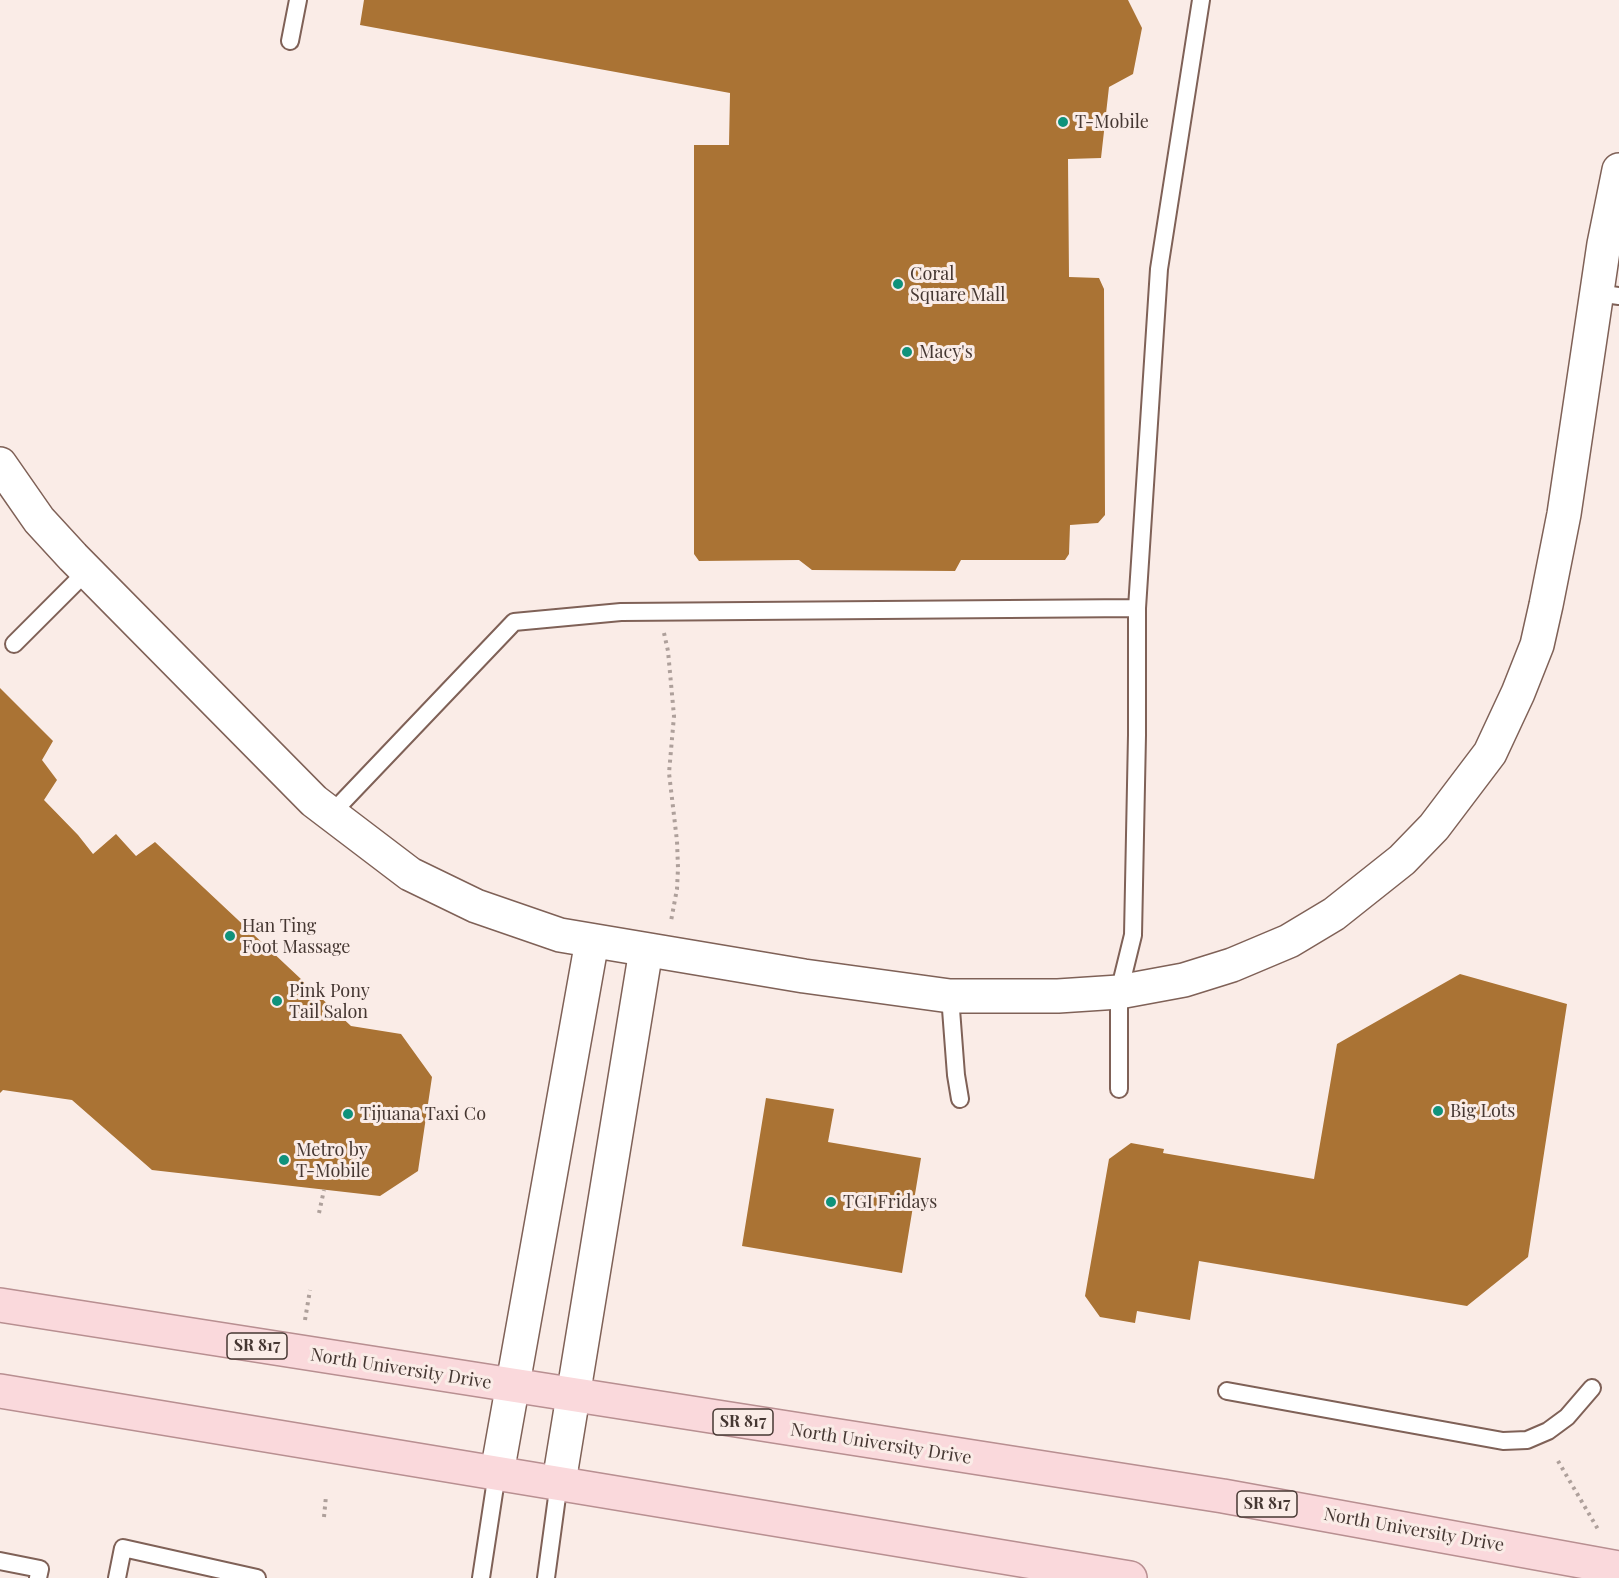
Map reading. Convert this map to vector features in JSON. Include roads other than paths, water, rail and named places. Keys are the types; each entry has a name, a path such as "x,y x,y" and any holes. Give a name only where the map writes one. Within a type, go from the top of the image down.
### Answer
{"main road":[{"name":"North University Drive","path":"0,1305 513,1387 1223,1496 1619,1568"},
{"path":"0,1391 1130,1578"}],"street":[{"path":"0,464 39,520 314,801 410,874 476,906 560,935 804,976 950,996 1058,996 1119,992 1184,980 1232,965 1288,940 1334,914 1402,860 1418,844 1461,793 1490,753 1537,645 1608,295 1619,170"},
{"path":"497,1473 592,941"},
{"path":"559,1482 659,952"}],"lane":[{"path":"290,41 298,0"},
{"path":"1119,1089 1119,992 1133,935 1137,608 1159,268 1201,0"},
{"path":"14,644 87,571"},
{"path":"331,814 514,622 621,612 1137,608"},
{"path":"950,996 960,1099"},
{"path":"1227,1391 1503,1441 1527,1440 1548,1431 1567,1417 1592,1388"},
{"path":"481,1578 497,1473"},
{"path":"546,1578 559,1482"},
{"path":"117,1578 123,1548 221,1574 257,1578"},
{"path":"0,1562 40,1569 38,1578"}],"place":[{"name":"T-Mobile","path":"1063,122"},
{"name":"Coral Square Mall","path":"898,284"},
{"name":"Macy's","path":"907,352"},
{"name":"Han Ting Foot Massage","path":"230,936"},
{"name":"Pink Pony Tail Salon","path":"277,1001"},
{"name":"Big Lots","path":"1438,1111"},
{"name":"Tijuana Taxi Co","path":"348,1114"},
{"name":"Metro by T-Mobile","path":"284,1160"},
{"name":"TGI Fridays","path":"831,1202"}]}
